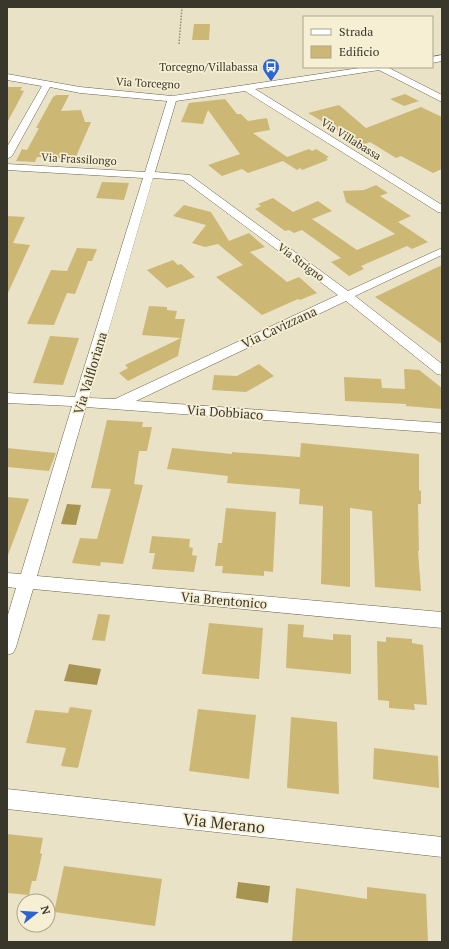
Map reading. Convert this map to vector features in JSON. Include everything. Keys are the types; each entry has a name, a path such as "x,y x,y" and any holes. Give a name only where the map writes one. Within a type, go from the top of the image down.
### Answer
{"street":[{"name":"Via Torcegno","path":"7,77 80,90 172,99 376,68"},
{"path":"384,68 442,99"},
{"path":"7,156 48,84"},
{"name":"Via Villabassa","path":"247,88 442,210"},
{"name":"Via Valfloriana","path":"7,647 172,99"},
{"name":"Via Frassilongo","path":"7,167 150,174"},
{"name":"Via Strigno","path":"150,174 186,177 346,295 442,371"},
{"name":"Via Cavizzana","path":"116,404 442,251"},
{"name":"Via Dobbiaco","path":"7,398 116,404 442,428"},
{"name":"Via Brentonico","path":"7,580 442,620"},
{"name":"Via Merano","path":"7,799 442,847"}],"path":[{"path":"179,44 182,7"}],"shaded area":[{"path":"67,504 81,505 76,525 61,524"},
{"path":"69,664 101,669 97,685 64,681"},
{"path":"238,882 270,886 268,903 236,898"}],"building":[{"path":"194,24 210,24 209,40 192,40"},
{"path":"7,87 22,87 20,90 24,91 7,123"},
{"path":"405,94 419,101 404,106 390,99"},
{"path":"56,95 69,95 61,111 81,110 85,122 91,122 75,159 37,157 35,162 16,161 22,149 27,150 39,128 36,128 53,97"},
{"path":"225,99 237,114 241,114 248,121 267,118 270,130 253,133 287,157 309,149 312,151 316,149 329,157 326,158 328,160 302,170 300,168 297,170 283,161 248,173 242,169 222,176 208,165 240,154 208,110 203,124 181,122 189,103"},
{"path":"339,105 366,128 421,107 442,117 442,169 433,173 401,156 396,158 370,142 362,145 308,113"},
{"path":"102,182 129,183 124,200 96,198"},
{"path":"376,185 388,193 380,196 411,216 398,222 428,242 412,249 407,246 361,266 364,269 349,276 331,262 341,258 302,230 294,233 289,230 285,231 255,209 261,206 258,204 273,198 293,212 318,201 332,211 312,219 357,250 395,234 346,202 343,191 364,190"},
{"path":"184,205 211,212 229,241 249,233 265,247 250,252 287,282 299,277 317,293 300,300 298,299 262,315 216,277 243,265 218,244 205,247 192,243 206,225 173,216"},
{"path":"7,216 25,217 13,243 30,245 7,295"},
{"path":"77,248 97,249 92,261 88,261 75,294 67,293 54,325 27,324 51,270 67,271"},
{"path":"173,260 178,265 181,264 195,277 167,288 147,270"},
{"path":"442,265 442,344 375,297"},
{"path":"149,306 167,307 167,310 177,311 175,319 185,319 178,356 128,381 119,373 128,368 125,365 181,338 142,335"},
{"path":"50,336 79,338 63,385 33,383"},
{"path":"259,364 274,376 246,392 212,390 214,375 237,376"},
{"path":"404,369 419,370 442,388 442,409 406,406 406,404 345,401 344,377 381,379 382,388 405,389"},
{"path":"107,420 143,422 142,427 152,427 147,451 139,451 134,484 143,485 123,564 101,562 100,566 72,563 80,538 97,539 111,489 91,488"},
{"path":"301,443 419,454 419,490 421,491 421,504 418,504 418,551 421,591 375,587 372,511 350,508 350,587 321,584 323,506 299,504 300,489 227,483 228,476 167,469 172,448 232,454 232,452 300,457"},
{"path":"7,448 56,453 49,471 7,467"},
{"path":"7,497 29,499 8,555 7,555"},
{"path":"226,508 276,512 273,572 264,571 264,576 222,573 223,566 215,566 218,543 222,543"},
{"path":"152,536 190,539 189,547 193,548 192,555 197,556 194,572 152,569 155,553 149,553"},
{"path":"98,614 110,615 105,641 92,640"},
{"path":"209,623 263,628 259,679 202,674"},
{"path":"288,624 304,625 303,637 333,640 333,634 351,635 351,674 286,668"},
{"path":"386,637 412,639 412,643 423,645 427,705 414,704 415,710 389,708 389,701 378,700 377,641 386,642"},
{"path":"70,707 92,710 78,768 61,766 66,748 26,743 35,710 68,713"},
{"path":"198,709 256,715 249,779 189,771"},
{"path":"291,717 337,722 339,794 287,788"},
{"path":"374,748 438,756 439,788 373,779"},
{"path":"7,834 43,838 40,853 42,854 36,881 32,881 29,893 7,893"},
{"path":"64,866 162,879 155,926 56,912 56,903"},
{"path":"367,887 426,894 428,942 292,942 296,888 367,899"}],"place":[{"name":"Torcegno/Villabassa","path":"271,82"}]}
